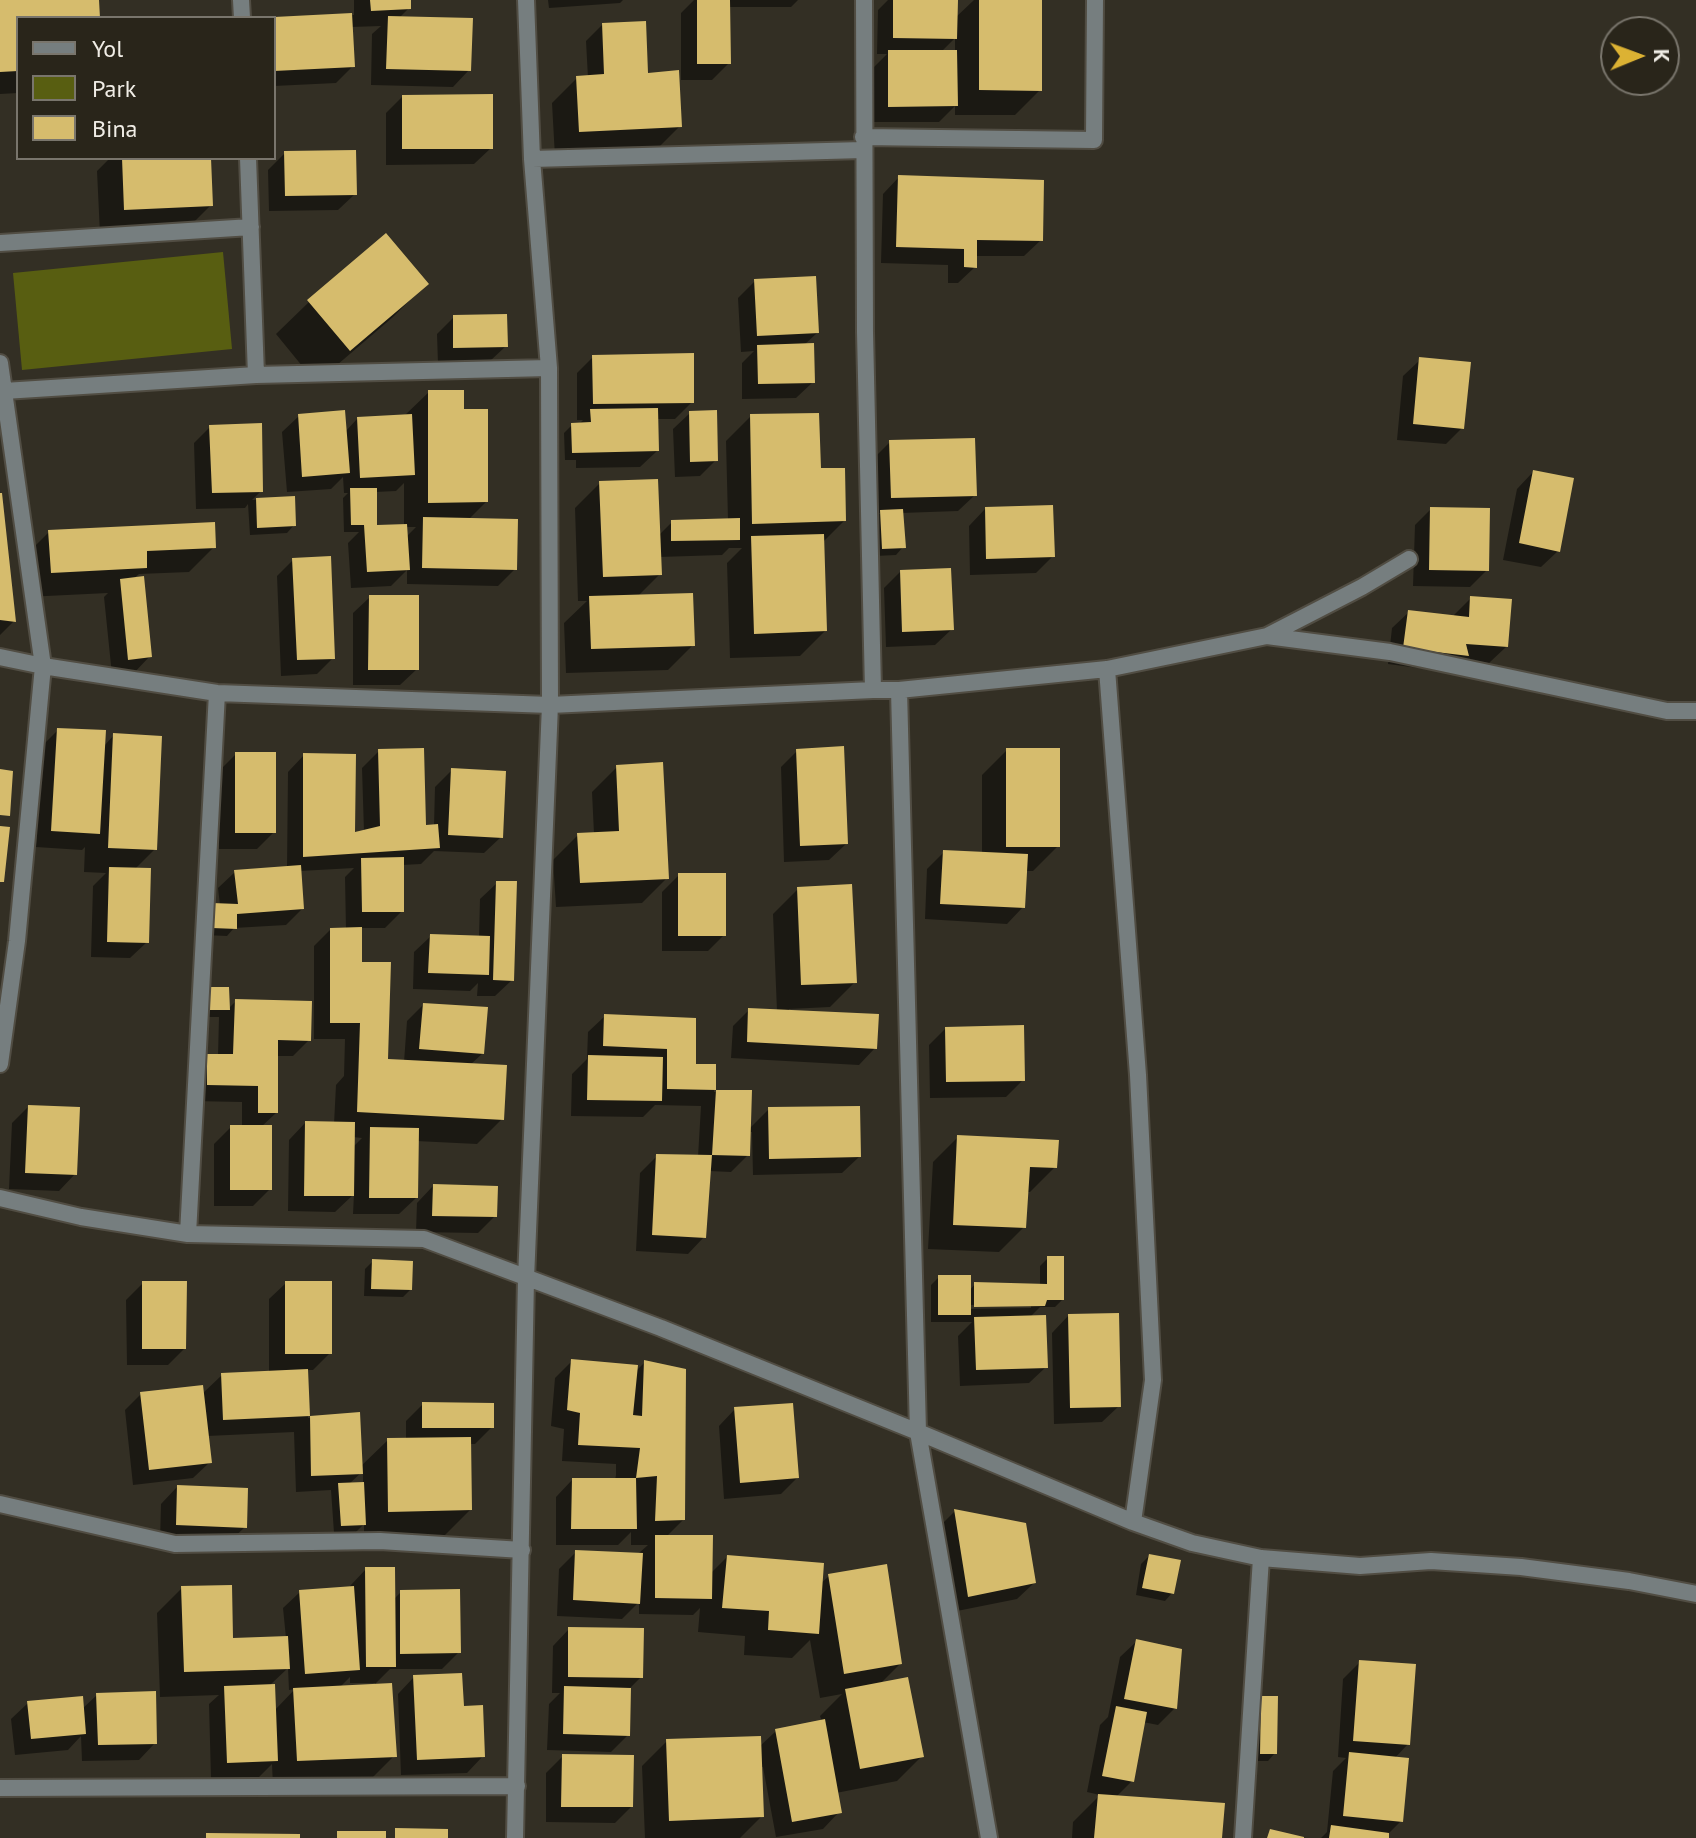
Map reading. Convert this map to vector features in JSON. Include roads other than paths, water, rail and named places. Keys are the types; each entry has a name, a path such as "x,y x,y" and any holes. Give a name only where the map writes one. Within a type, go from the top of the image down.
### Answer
{"street":[{"path":"515,1838 526,1279 550,705 549,368 532,159 526,0"},
{"path":"864,0 865,348 873,690"},
{"path":"532,159 863,144 1094,140 1095,0"},
{"path":"248,160 256,375"},
{"path":"0,243 251,227"},
{"path":"0,363 43,666 17,941 0,1064"},
{"path":"4,391 256,375 549,368"},
{"path":"0,657 217,693 550,705 899,690 1107,669 1267,636 1409,559"},
{"path":"1267,636 1390,652 1667,711 1696,711"},
{"path":"1107,669 1138,1075 1153,1380 1133,1522"},
{"path":"899,690 918,1432 989,1838"},
{"path":"188,1234 217,693"},
{"path":"0,1198 81,1217 188,1234 424,1239 661,1328 1133,1522 1192,1543 1261,1558 1360,1566 1431,1561 1521,1567 1629,1581 1696,1594"},
{"path":"0,1504 175,1544 380,1541 522,1550"},
{"path":"1243,1838 1261,1558"},
{"path":"0,1788 517,1786"}]}
